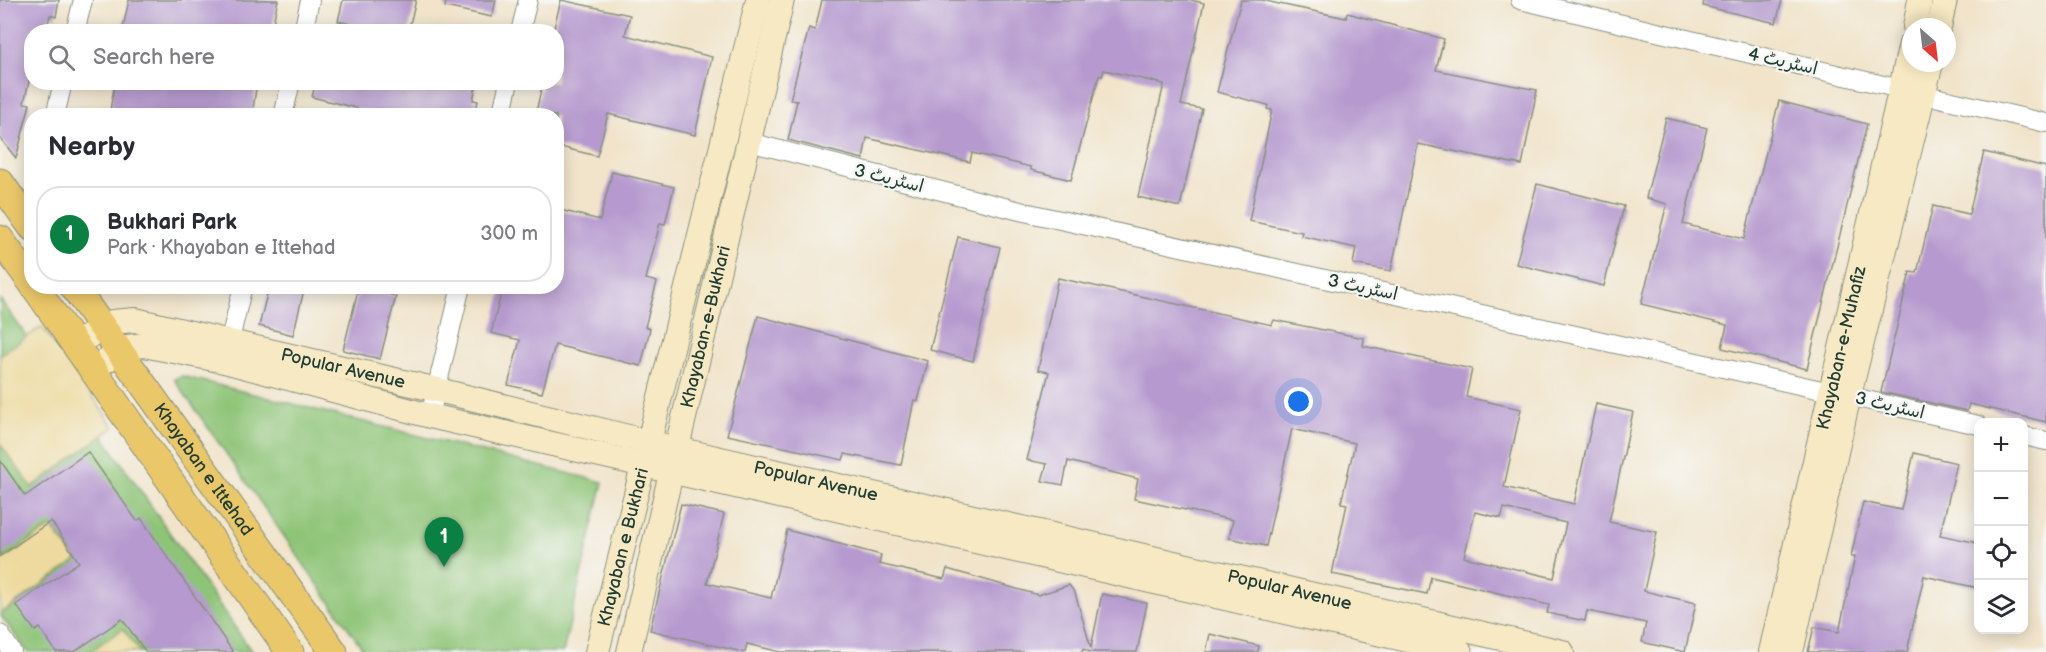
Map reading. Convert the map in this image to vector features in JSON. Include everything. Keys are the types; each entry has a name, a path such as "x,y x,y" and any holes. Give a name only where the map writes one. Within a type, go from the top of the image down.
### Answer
{"main road":[{"path":"0,182 24,211"},
{"path":"0,239 24,272"},
{"name":"Khayaban e Ittehad","path":"40,294 290,652"},
{"name":"Khayaban e Ittehad","path":"79,294 334,652"}],"street":[{"path":"77,24 83,0"},
{"path":"305,24 310,0"},
{"path":"522,24 528,0"},
{"name":"Khayaban-e-Bukhari","path":"649,442 758,0"},
{"name":"Khayaban-e-Bukhari","path":"629,652 782,0"},
{"name":"اسٹریٹ 4","path":"1520,0 2046,123"},
{"path":"1917,18 1920,0"},
{"path":"1941,18 1945,0"},
{"name":"Khayaban-e-Muhafiz","path":"1771,652 1839,392 1913,91 1912,72"},
{"name":"Khayaban-e-Muhafiz","path":"1913,91 1925,72"},
{"path":"57,108 61,90"},
{"path":"285,108 289,90"},
{"path":"503,108 507,90"},
{"name":"اسٹریٹ 3","path":"749,142 1020,211 1839,392 1974,424"},
{"path":"227,351 241,294"},
{"path":"430,416 460,294"},
{"name":"Popular Avenue","path":"76,344 112,322 135,320 430,416 1460,652"},
{"name":"Popular Avenue","path":"93,369 127,347 144,345 227,351 438,390 677,449 1562,652"},
{"name":"Khayaban-e-Muhafiz","path":"1791,652 1839,392"},
{"path":"2028,437 2046,441"},
{"name":"Khayaban e Bukhari","path":"597,652 649,442"},
{"path":"0,634 12,652"}],"green space":[{"path":"0,299 27,337 0,355"},
{"path":"182,376 603,482 563,652 365,652 174,379"},
{"path":"102,435 252,652 140,652 123,629 89,652 28,652 0,615 77,560 51,527 0,561 0,444 32,487"}],"sand":[{"path":"42,327 114,427 32,487 0,444 0,355"},
{"path":"51,527 77,560 0,614 0,561"},
{"path":"123,629 140,652 89,652"}],"building":[{"path":"0,0 59,0 56,17 50,15 48,24 24,24 24,90 27,90 24,103 30,104 29,108 24,108 24,127 16,158 0,138"},
{"path":"129,0 278,0 273,24 124,24"},
{"path":"343,0 416,0 410,24 351,24 338,21"},
{"path":"446,0 496,0 492,17 445,7"},
{"path":"561,0 630,15 625,35 712,57 695,135 608,114 597,156 564,148 564,108 537,108 541,90 564,90 564,24 555,24"},
{"path":"822,0 1191,0 1204,3 1181,105 1202,109 1180,207 1138,197 1164,84 1104,70 1102,76 1099,76 1071,180 1031,170 1031,167 972,153 970,162 867,138 863,159 788,140 797,101 790,100 809,28 815,30"},
{"path":"1241,0 1261,0 1346,18 1347,13 1444,39 1436,70 1537,90 1522,165 1418,144 1391,271 1353,264 1356,248 1301,236 1302,232 1249,221 1272,110 1267,109 1268,105 1217,92"},
{"path":"1704,0 1782,0 1776,23 1703,6"},
{"path":"114,90 256,90 253,108 110,108"},
{"path":"314,90 475,90 473,100 478,101 476,108 356,108 312,97"},
{"path":"1779,101 1867,124 1807,369 1722,348 1727,325 1641,304 1667,204 1646,198 1666,118 1707,128 1683,224 1744,239"},
{"path":"1984,152 2046,167 2046,422 1969,404 1967,411 1881,392 1910,272 1917,273 1933,206 1969,214"},
{"path":"612,172 674,187 665,224 660,223 646,279 657,282 645,327 650,329 641,366 555,345 542,393 508,385 520,340 491,333 501,294 564,294 564,211 600,220"},
{"path":"1537,184 1624,206 1604,286 1516,264"},
{"path":"958,237 1000,247 973,361 930,350"},
{"path":"1058,278 1272,325 1274,320 1364,338 1363,346 1472,369 1466,397 1521,409 1504,487 1574,504 1596,404 1633,412 1609,522 1657,532 1644,591 1696,603 1685,652 1642,642 1646,623 1587,611 1585,621 1547,613 1549,605 1431,577 1427,594 1332,574 1347,504 1341,503 1355,443 1292,429 1266,546 1229,538 1233,520 1134,499 1138,479 1068,461 1063,485 1042,481 1047,464 1027,460 1049,372 1038,370","holes":["1504,508 1566,523 1554,578 1464,557 1475,512 1501,518"]},
{"path":"267,294 303,294 293,335 259,326"},
{"path":"357,294 396,296 380,359 343,350"},
{"path":"758,316 928,361 918,401 914,400 901,465 845,454 843,460 727,435"},
{"path":"88,452 137,521 141,518 233,652 146,652 122,619 74,652 56,652 40,628 35,631 16,605 79,562 51,521 0,556 0,460 25,496"},
{"path":"1914,453 1957,463 1940,535 1974,542 1974,587 1924,576 1907,652 1808,652 1814,627 1839,632 1855,557 1851,557 1863,502 1901,510"},
{"path":"681,504 724,514 707,583 771,598 787,530 881,555 879,564 944,579 947,569 1038,595 1069,585 1075,593 1091,648 1102,594 1147,603 1137,652 1090,652 1083,649 1082,652 781,652 747,644 745,652 742,652 650,630"},
{"path":"1210,634 1259,646 1258,652 1206,652"}],"place":[{"name":"Bukhari Park","path":"444,567"}]}
